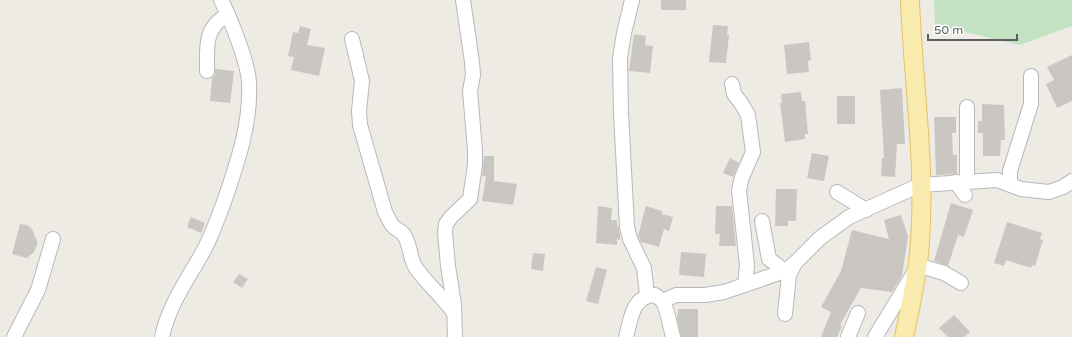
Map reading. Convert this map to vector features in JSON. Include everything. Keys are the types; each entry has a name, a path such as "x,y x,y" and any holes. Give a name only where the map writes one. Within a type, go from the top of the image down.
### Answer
{"main road":[{"path":"904,337 917,267 920,235 917,102 910,0"}],"street":[{"path":"162,337 169,311 204,250 214,228 233,175 246,127 249,83 247,69 221,0"},
{"path":"455,337 445,232 446,224 451,217 470,198 475,165 470,91 473,75 472,62 462,0"},
{"path":"632,0 620,58 621,113 627,227 630,239 644,268 647,295"},
{"path":"206,71 208,37 211,29 217,20 227,15"},
{"path":"352,39 362,81 360,125 385,212 394,227 405,236 408,241 412,260 416,268 454,314"},
{"path":"1010,184 1010,171 1031,104 1031,76"},
{"path":"732,84 734,94 742,102 748,116 753,152 742,177 739,190 747,265 746,284"},
{"path":"965,195 962,182 967,107"},
{"path":"663,301 676,295 715,294 790,267 820,238 849,217 920,185 997,180 1021,189 1049,192 1063,187 1072,181"},
{"path":"837,192 866,210"},
{"path":"762,221 770,259 790,267"},
{"path":"14,337 38,290 53,239"},
{"path":"785,314 790,267"},
{"path":"875,337 917,267 944,273 961,283"},
{"path":"626,337 632,313 638,302 647,295 655,295 663,301 668,312 673,337"},
{"path":"848,337 858,313"}],"green space":[{"path":"934,0 1072,0 1072,26 1020,45 935,25"}],"building":[{"path":"661,0 686,0 686,10 661,10"},
{"path":"713,25 728,26 727,35 729,35 726,63 709,62"},
{"path":"300,26 311,29 307,45 325,48 319,76 291,70 294,57 288,56 293,32 298,33"},
{"path":"634,34 646,36 645,45 653,46 650,73 629,71"},
{"path":"809,42 811,60 808,61 809,72 787,74 784,45"},
{"path":"1072,55 1072,101 1057,108 1046,84 1054,80 1047,67"},
{"path":"215,69 234,71 230,103 210,101 212,78 215,75"},
{"path":"902,88 905,144 897,144 895,177 881,176 882,158 884,158 880,90"},
{"path":"801,92 802,101 805,101 808,134 805,134 805,139 785,142 780,103 782,103 781,94"},
{"path":"837,96 855,96 855,124 837,124"},
{"path":"982,104 1004,105 1005,140 1001,140 1000,156 983,156 983,133 978,133 978,121 982,121"},
{"path":"934,117 956,117 956,133 952,133 953,155 957,155 957,174 936,175"},
{"path":"812,153 829,156 824,181 807,178"},
{"path":"484,156 494,156 494,181 517,184 513,205 482,201 486,176 482,176"},
{"path":"730,158 739,163 733,177 723,173"},
{"path":"776,189 797,189 796,221 788,221 788,226 775,226"},
{"path":"951,203 973,210 964,237 958,235 948,266 934,261"},
{"path":"598,206 612,208 611,220 617,220 620,234 620,240 617,239 617,245 596,243"},
{"path":"646,206 662,211 662,214 673,217 669,231 664,229 659,247 641,242 638,236"},
{"path":"716,206 732,206 736,246 719,246 720,234 715,234"},
{"path":"901,215 908,236 902,276 892,292 861,288 840,325 842,326 837,337 821,337 831,312 821,307 841,271 852,230 889,239 884,220"},
{"path":"191,217 205,223 201,233 187,227"},
{"path":"1007,222 1042,233 1040,239 1043,240 1035,266 1032,265 1031,268 1006,260 1004,266 994,263"},
{"path":"20,224 27,225 32,229 37,241 34,252 27,258 12,254"},
{"path":"681,252 706,254 704,277 679,275"},
{"path":"533,253 545,254 543,271 531,269"},
{"path":"596,267 607,270 598,304 586,301"},
{"path":"239,274 248,279 242,288 233,282"},
{"path":"678,309 698,309 698,337 681,337 677,319"},
{"path":"954,315 970,332 964,337 948,337 939,328"}]}
